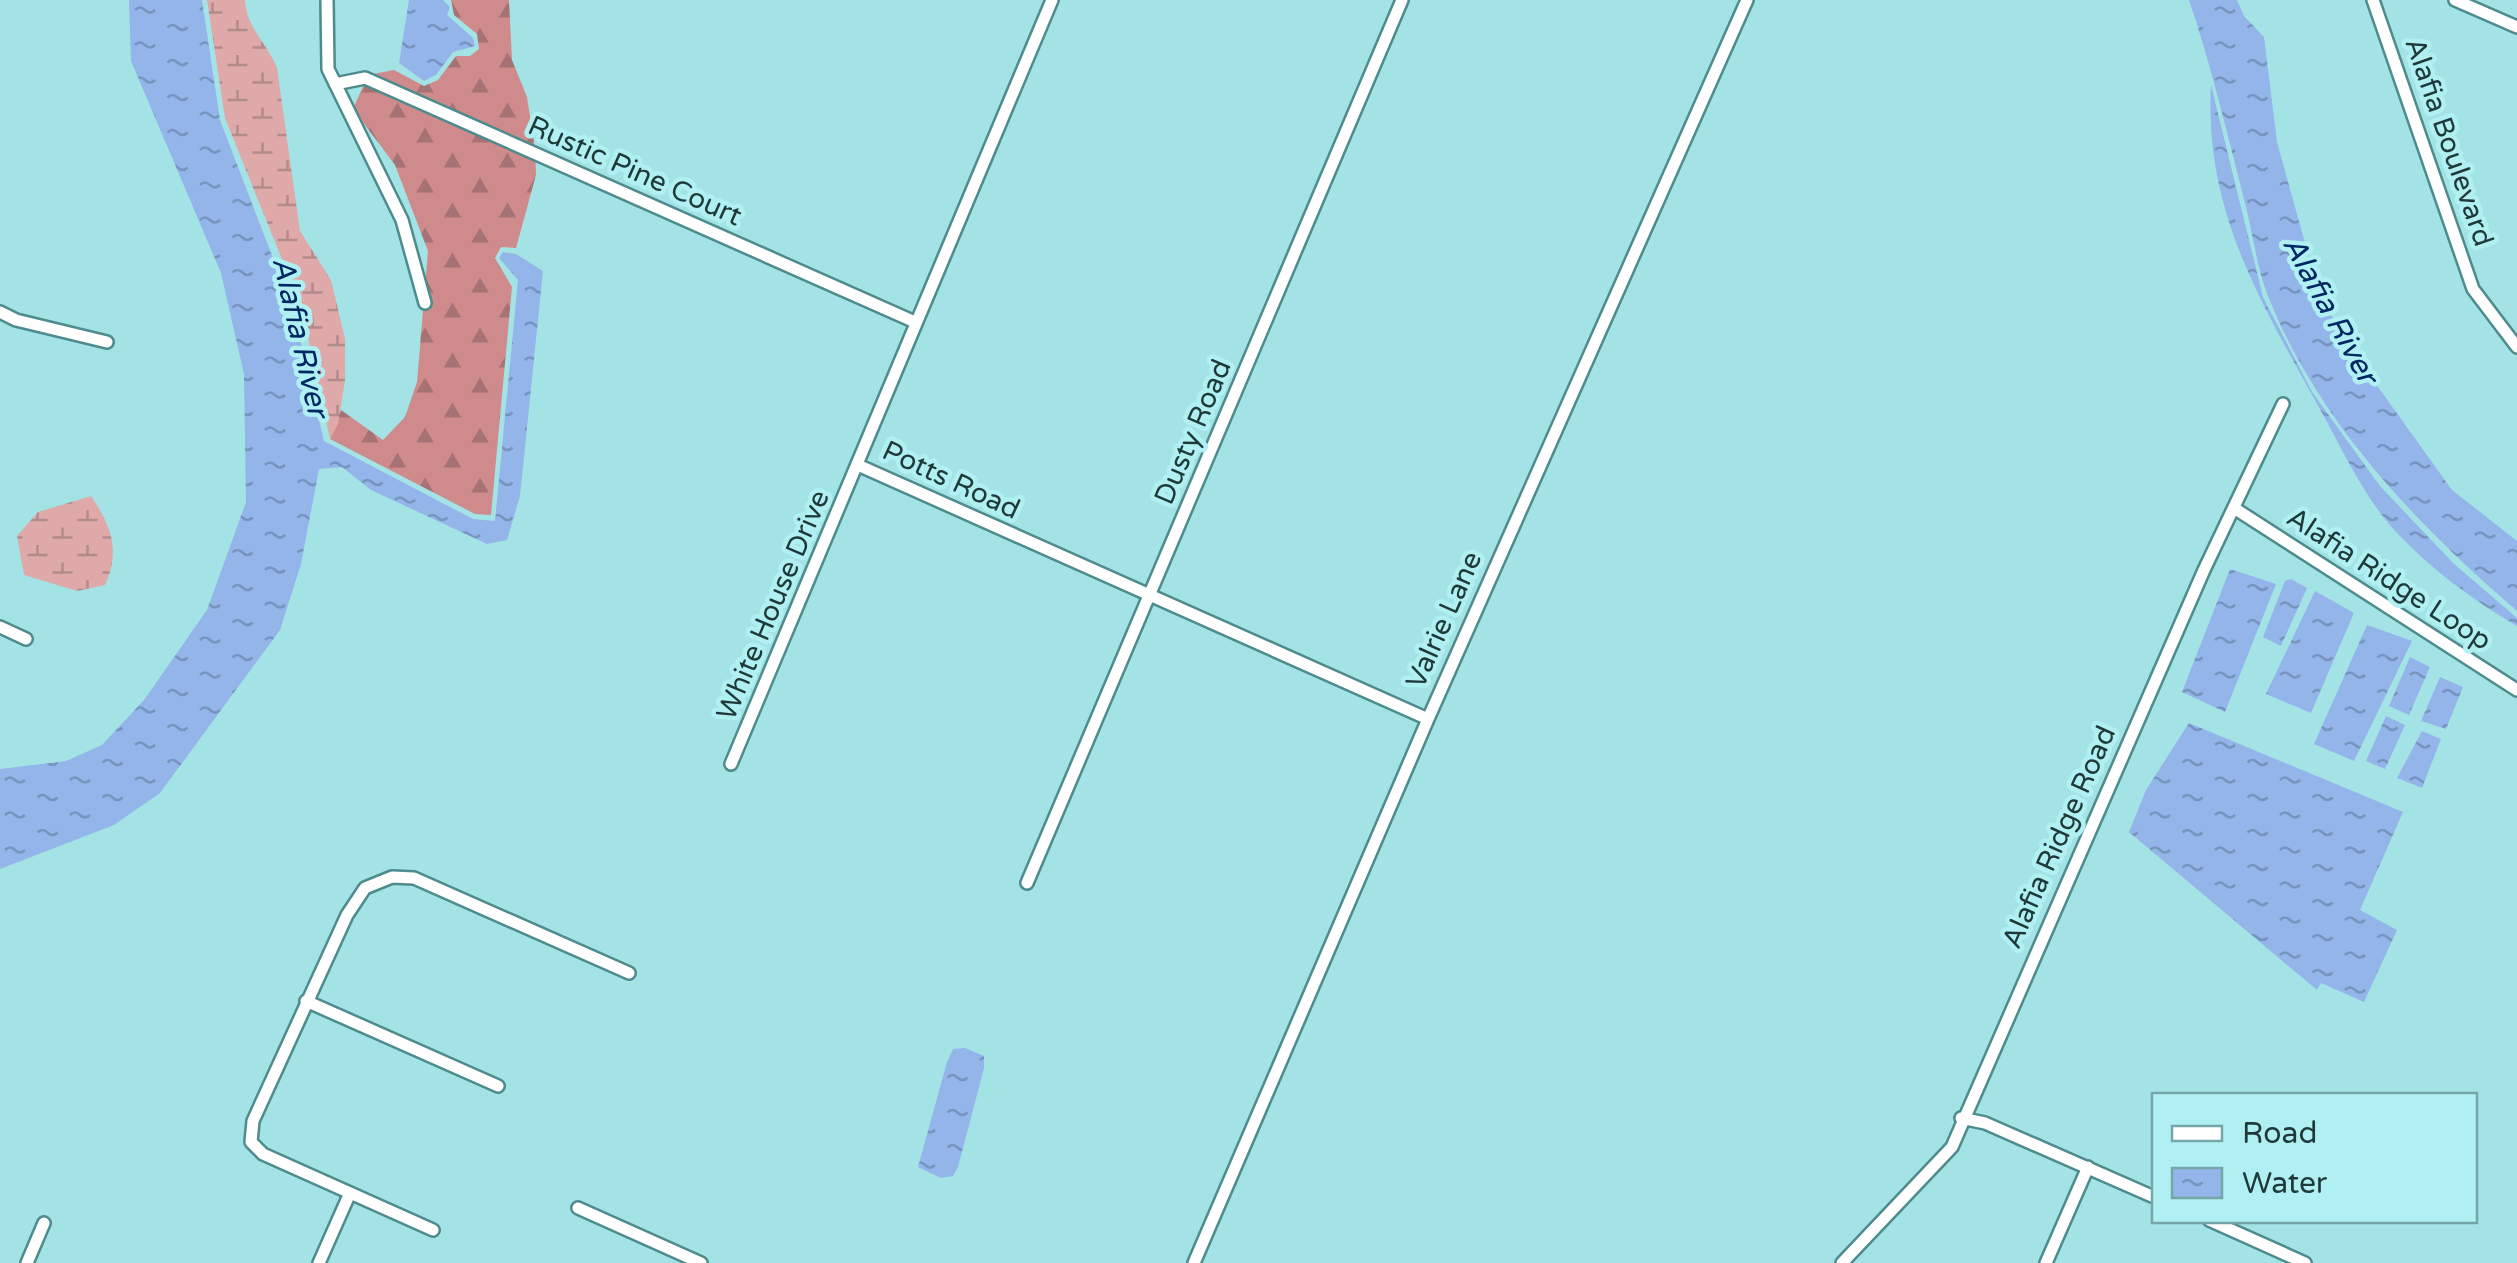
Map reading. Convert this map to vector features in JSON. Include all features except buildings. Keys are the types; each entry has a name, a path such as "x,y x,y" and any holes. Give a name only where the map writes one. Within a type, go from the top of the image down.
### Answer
{"street":[{"path":"327,0 328,69 402,220 425,303"},
{"name":"Potts Road","path":"1052,0 915,322 860,466 1150,599 1428,719"},
{"name":"Dusty Road","path":"1026,883 1402,0"},
{"name":"Valrie Lane","path":"1194,1263 1428,719 1747,0"},
{"name":"Alafia Boulevard","path":"2373,0 2473,289 2517,347"},
{"path":"2455,0 2517,27"},
{"name":"Rustic Pine Court","path":"335,84 365,78 915,322"},
{"path":"0,312 16,320 108,342"},
{"name":"Alafia Ridge Road","path":"1842,1263 1952,1146 1961,1118 2283,404"},
{"name":"White House Drive","path":"731,764 860,466"},
{"name":"Alafia Ridge Loop","path":"2234,508 2517,690"},
{"path":"0,627 26,639"},
{"path":"433,1230 264,1154 251,1142 254,1121 306,1002 346,915 365,888 392,877 414,878 629,973"},
{"path":"306,1002 498,1086"},
{"path":"1961,1118 1986,1122 2152,1195"},
{"path":"2046,1263 2088,1168"},
{"path":"319,1263 350,1193"},
{"path":"578,1208 700,1263"},
{"path":"27,1263 44,1223"},
{"path":"2216,1223 2306,1263"}],"green space":[{"path":"207,0 245,0 253,27 277,68 300,231 331,280 345,339 345,380 338,424 330,439 302,309 225,118"},
{"path":"451,0 509,0 512,60 527,97 535,149 536,175 516,248 501,247 495,258 512,287 491,515 475,514 330,439 341,410 383,440 405,417 417,382 428,251 395,165 353,109 368,75 394,70 424,86 438,80 456,56 470,56 479,49 477,34 454,15"},
{"path":"91,496 104,518 113,549 105,585 77,591 24,575 17,536 38,512"}],"water":[{"name":"Alafia River","path":"129,0 202,0 220,120 294,313 324,441 473,519 495,521 518,280 499,258 503,252 516,254 543,271 520,496 507,540 487,544 371,490 342,467 319,469 301,564 280,630 160,793 114,825 0,869 0,769 66,761 102,745 144,700 207,610 246,502 244,374 221,273 131,61"},
{"path":"409,0 443,0 450,7 447,15 473,38 475,46 453,52 436,75 424,81 399,63"},
{"name":"Alafia River","path":"2189,0 2237,0 2244,16 2264,37 2277,142 2318,290 2345,341 2452,490 2517,541 2517,611 2443,543 2373,468 2314,386 2289,342 2261,274"},
{"path":"2211,85 2263,297 2312,392 2380,486 2453,563 2517,618 2517,626 2454,584 2410,546 2374,505 2355,474 2278,333 2241,255 2217,174 2211,131"},
{"path":"2230,569 2276,584 2225,712 2182,692"},
{"path":"2291,579 2307,588 2281,646 2263,637 2285,581"},
{"path":"2315,591 2354,613 2311,713 2266,694"},
{"path":"2367,625 2412,641 2354,761 2314,744"},
{"path":"2410,657 2430,667 2409,715 2389,706"},
{"path":"2440,677 2463,687 2446,729 2421,721"},
{"path":"2386,716 2405,725 2385,769 2366,761"},
{"path":"2189,723 2403,812 2360,910 2397,930 2364,1002 2321,983 2317,990 2129,832 2146,790"},
{"path":"2422,731 2441,739 2422,788 2397,778"},
{"path":"965,1048 984,1056 984,1068 958,1167 953,1176 941,1178 918,1167 947,1062 953,1049"}]}
